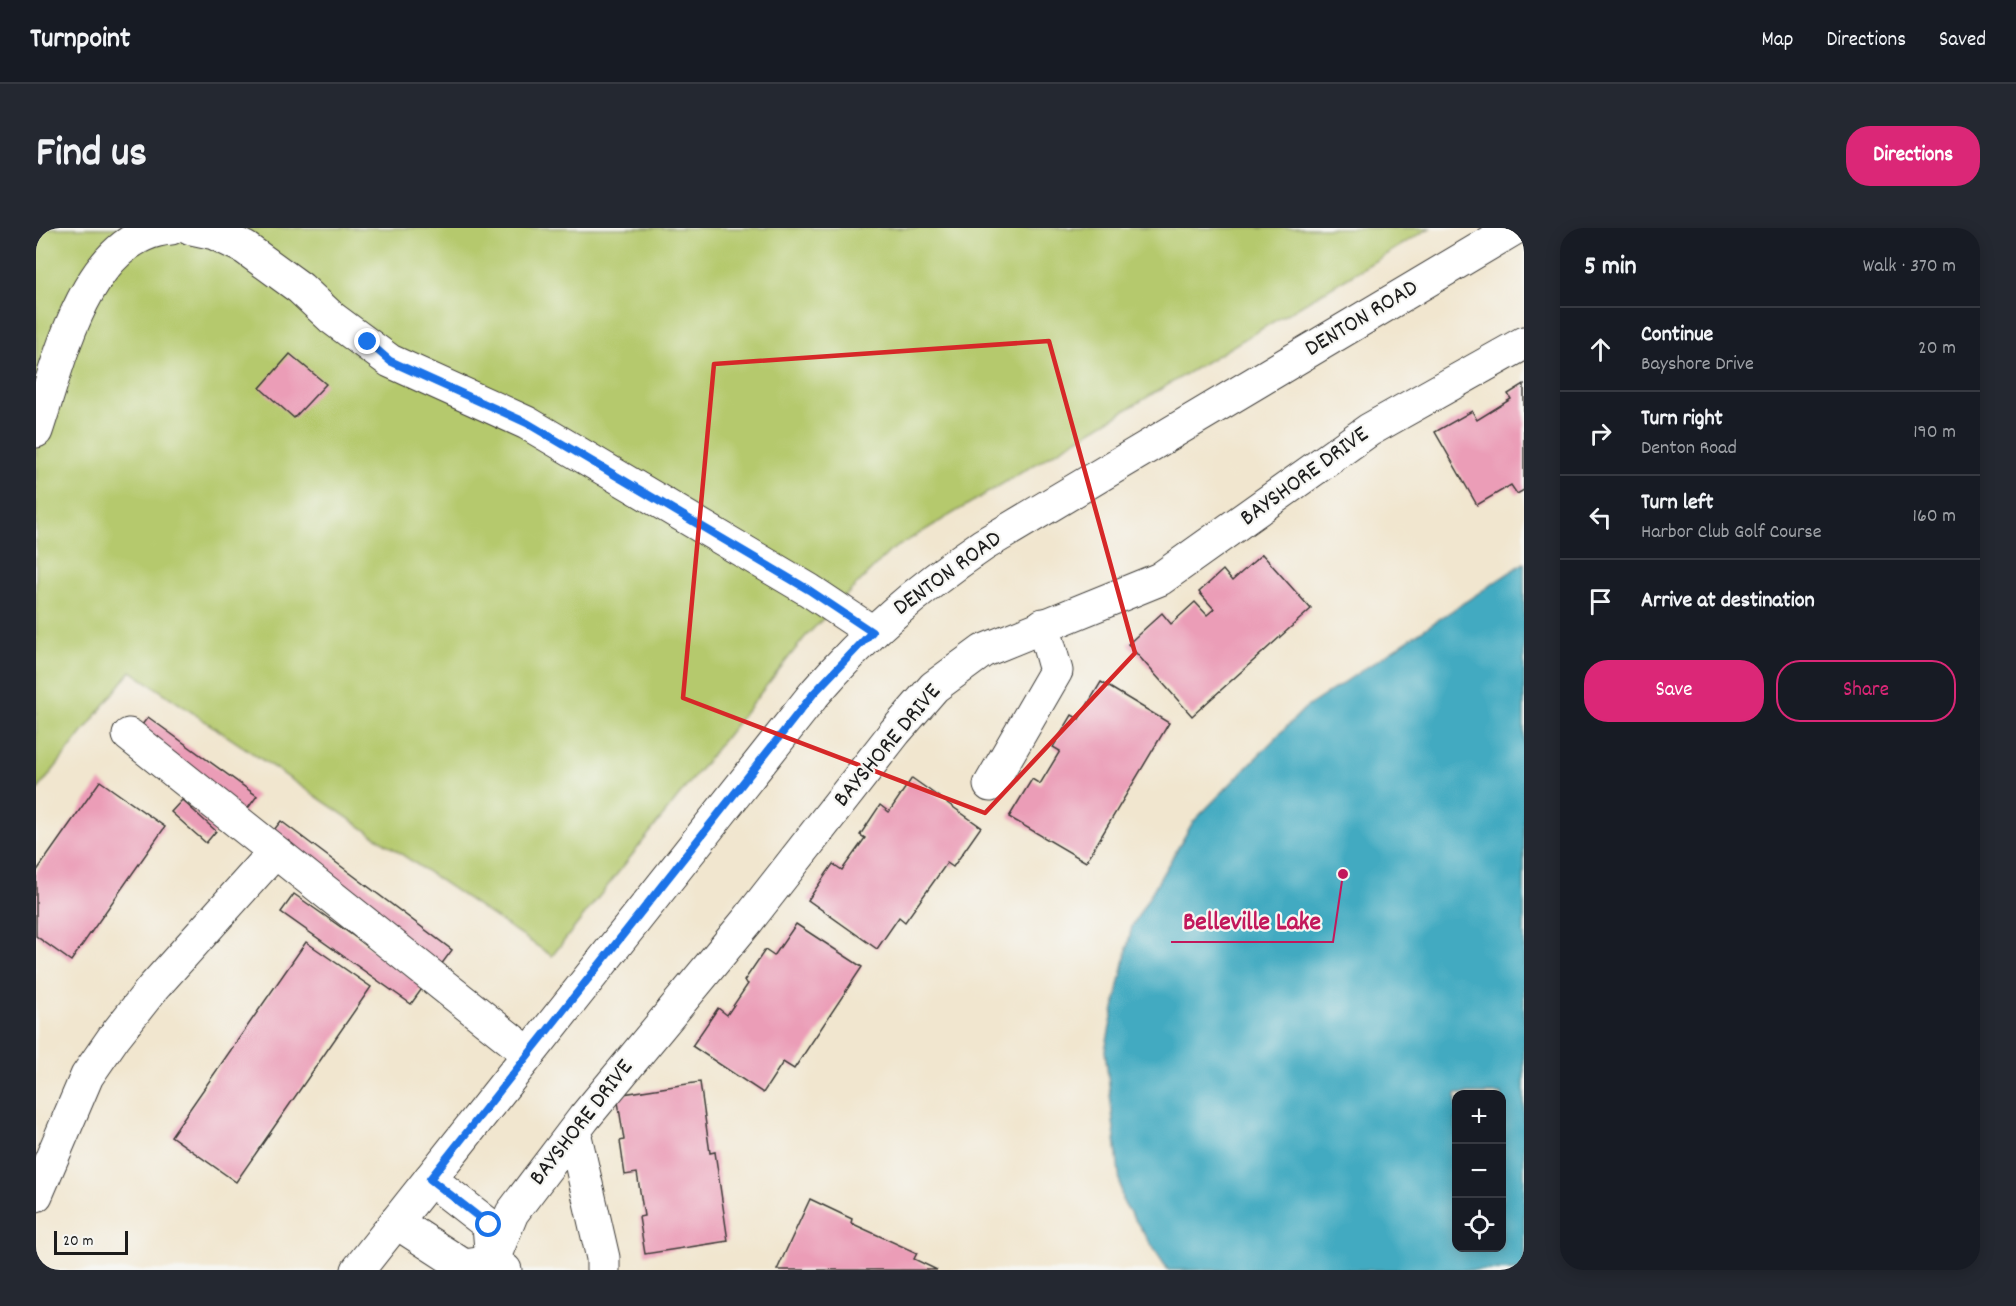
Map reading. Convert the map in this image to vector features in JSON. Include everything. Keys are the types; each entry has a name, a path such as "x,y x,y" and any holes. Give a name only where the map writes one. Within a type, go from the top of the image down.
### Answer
{"street":[{"path":"36,431 72,329 103,266 119,249 136,239 159,229 171,228"},
{"path":"190,228 214,233 245,249 300,288 332,318 390,361 527,423 809,590 872,632"},
{"name":"DENTON ROAD","path":"358,1270 814,693 872,632 935,578 983,545 1515,228"},
{"name":"BAYSHORE DRIVE","path":"498,1266 512,1213 574,1132 748,920 895,732 934,687 983,651 1160,579 1369,430 1524,343"},
{"path":"990,785 1056,671 1043,626"},
{"path":"129,735 529,1054"},
{"path":"36,1195 87,1076 114,1037 152,989 274,852"},
{"path":"574,1132 603,1258 603,1270"},
{"path":"396,1222 464,1266 498,1266 489,1225 430,1179"}],"highlighted area":[{"path":"1049,341 1135,653 985,813 683,698 714,364"}],"green space":[{"path":"36,228 1430,228 890,551 805,637 552,956 131,671 36,792"}],"water":[{"path":"1524,563 1524,1270 1168,1270 1122,1200 1105,1050 1132,926 1193,822 1304,709"}],"building":[{"path":"290,354 326,384 294,418 260,388"},
{"path":"1524,384 1524,490 1517,494 1511,485 1477,505 1435,432 1472,411 1477,420 1511,399 1508,394"},
{"path":"1262,554 1311,609 1192,716 1128,644 1162,613 1171,624 1195,602 1207,615 1214,609 1199,592 1223,570 1232,581"},
{"path":"1101,682 1169,723 1086,862 1009,817 1032,779 1040,784 1060,751 1053,747 1072,715 1079,719"},
{"path":"148,717 257,796 243,815 134,735"},
{"path":"912,778 981,827 953,867 947,863 905,922 899,917 877,949 808,900 833,864 842,870 865,838 860,835 880,805 889,812"},
{"path":"100,781 165,827 71,961 36,936 36,872"},
{"path":"182,800 216,831 206,843 171,812"},
{"path":"281,821 452,950 438,969 266,840"},
{"path":"294,894 424,986 411,1004 281,912"},
{"path":"796,924 862,967 794,1069 783,1062 763,1093 692,1046 718,1008 727,1015 748,984 744,981 765,950 774,956"},
{"path":"306,942 371,987 236,1182 171,1136"},
{"path":"700,1082 710,1153 715,1152 728,1241 645,1254 639,1217 644,1216 637,1173 625,1175 620,1141 624,1140 617,1095"},
{"path":"810,1199 852,1219 851,1223 917,1253 914,1259 937,1270 777,1270"}],"place":[{"name":"Belleville Lake","path":"1343,874"}],"route":[{"path":"368,342 390,361 414,373 455,388 527,423 809,590 872,632 851,651 814,693 430,1179 489,1225"}]}
